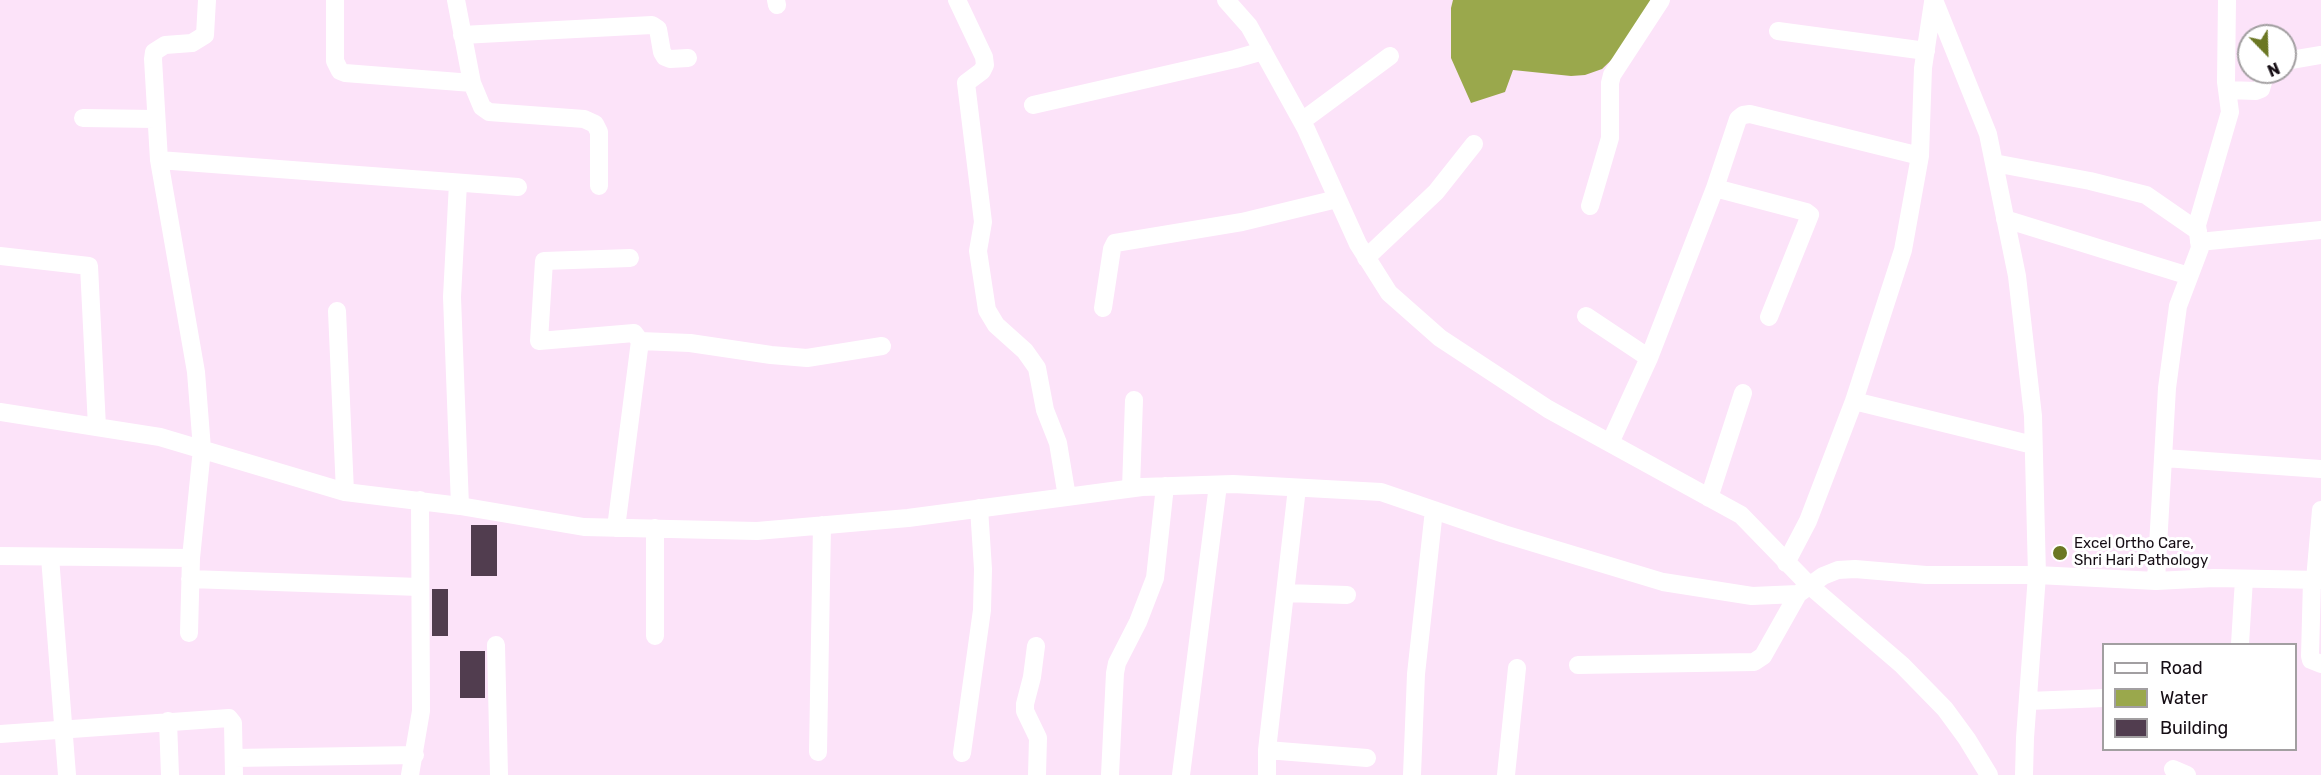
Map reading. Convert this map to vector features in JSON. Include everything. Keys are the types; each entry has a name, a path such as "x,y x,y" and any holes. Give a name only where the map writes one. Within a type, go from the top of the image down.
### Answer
{"street":[{"path":"189,633 190,558 202,449 196,372 159,160 154,52 165,45 192,43 205,35 207,0"},
{"path":"335,0 335,61 340,71 345,74 472,83"},
{"path":"456,0 472,83 482,107 489,112 584,119 595,124 599,132 599,186"},
{"path":"957,0 984,57 985,65 982,71 966,83 982,222 978,251 987,310 996,325 1025,351 1037,368 1045,410 1058,443 1067,496"},
{"path":"1226,0 1250,26 1302,122 1358,244 1389,293 1440,338 1548,409 1741,515 1786,562 1804,590 1902,665 1945,709 1989,775"},
{"path":"1590,206 1610,138 1612,75 1661,0"},
{"path":"1786,562 1808,521 1854,401 1902,250 1920,156 1923,68 1934,0"},
{"path":"1934,0 1988,134 2017,276 2033,416 2037,575 2024,775"},
{"path":"2156,581 2167,388 2178,306 2200,248 2197,225 2230,112 2227,90 2227,0"},
{"path":"462,35 652,25 658,29 665,57 688,58"},
{"path":"1778,32 1926,51"},
{"path":"1033,105 1263,51"},
{"path":"2297,60 2321,55"},
{"path":"1302,122 1390,56"},
{"path":"2227,90 2256,91 2261,89 2262,84"},
{"path":"1610,443 1649,358 1715,188 1738,119 1750,114 1920,156"},
{"path":"83,118 156,119"},
{"path":"1366,258 1436,192 1474,144"},
{"path":"159,160 518,187"},
{"path":"1994,163 2090,181 2146,195 2199,236 2321,230"},
{"path":"458,183 452,297 460,506"},
{"path":"1715,188 1810,215 1769,317"},
{"path":"1103,308 1112,249 1115,243 1242,222 1337,199"},
{"path":"2005,219 2189,276"},
{"path":"0,256 89,266 97,427"},
{"path":"630,258 544,261 539,341 634,333 640,340 690,343 807,358 882,346"},
{"path":"337,311 345,492"},
{"path":"1586,316 1649,358"},
{"path":"616,528 640,340"},
{"path":"1709,498 1743,393"},
{"path":"1131,488 1134,400"},
{"path":"1854,401 2033,445"},
{"path":"0,412 160,437 345,492 420,500 584,527 757,531 908,518 1131,488 1165,486 1218,485 1381,492 1504,534 1664,582 1752,596 1804,590"},
{"path":"2164,458 2320,463"},
{"path":"1181,775 1218,485"},
{"path":"1110,775 1115,673 1117,663 1138,622 1155,578 1165,486"},
{"path":"1267,775 1267,750 1297,488"},
{"path":"410,775 421,711 420,500"},
{"path":"962,753 983,600 979,508"},
{"path":"1412,775 1416,674 1434,510"},
{"path":"2321,510 2310,656 2311,660 2321,664"},
{"path":"818,752 822,525"},
{"path":"655,528 655,636"},
{"path":"0,556 190,558"},
{"path":"50,557 67,775"},
{"path":"1578,665 1754,662 1763,656 1804,590 1823,576 1838,570 1855,569 1926,575 2037,575 2156,581 2316,580"},
{"path":"190,579 419,587"},
{"path":"2240,643 2244,579"},
{"path":"1285,593 1347,595"},
{"path":"496,645 499,775"},
{"path":"1036,646 1025,711 1038,738 1037,775"},
{"path":"1506,775 1517,668"},
{"path":"2028,701 2102,698"},
{"path":"0,734 229,718 233,723 234,767 415,755"},
{"path":"168,721 170,775"},
{"path":"1267,750 1367,758"}],"water":[{"path":"1453,0 1658,0 1627,45 1602,69 1585,75 1571,76 1513,70 1505,92 1471,103 1451,58"}],"building":[{"path":"471,525 497,525 497,576 471,576"},
{"path":"432,589 448,589 448,636 432,636"},
{"path":"460,651 485,651 485,698 460,698"}],"place":[{"name":"Excel Ortho Care, Shri Hari Pathology","path":"2060,553"}]}
